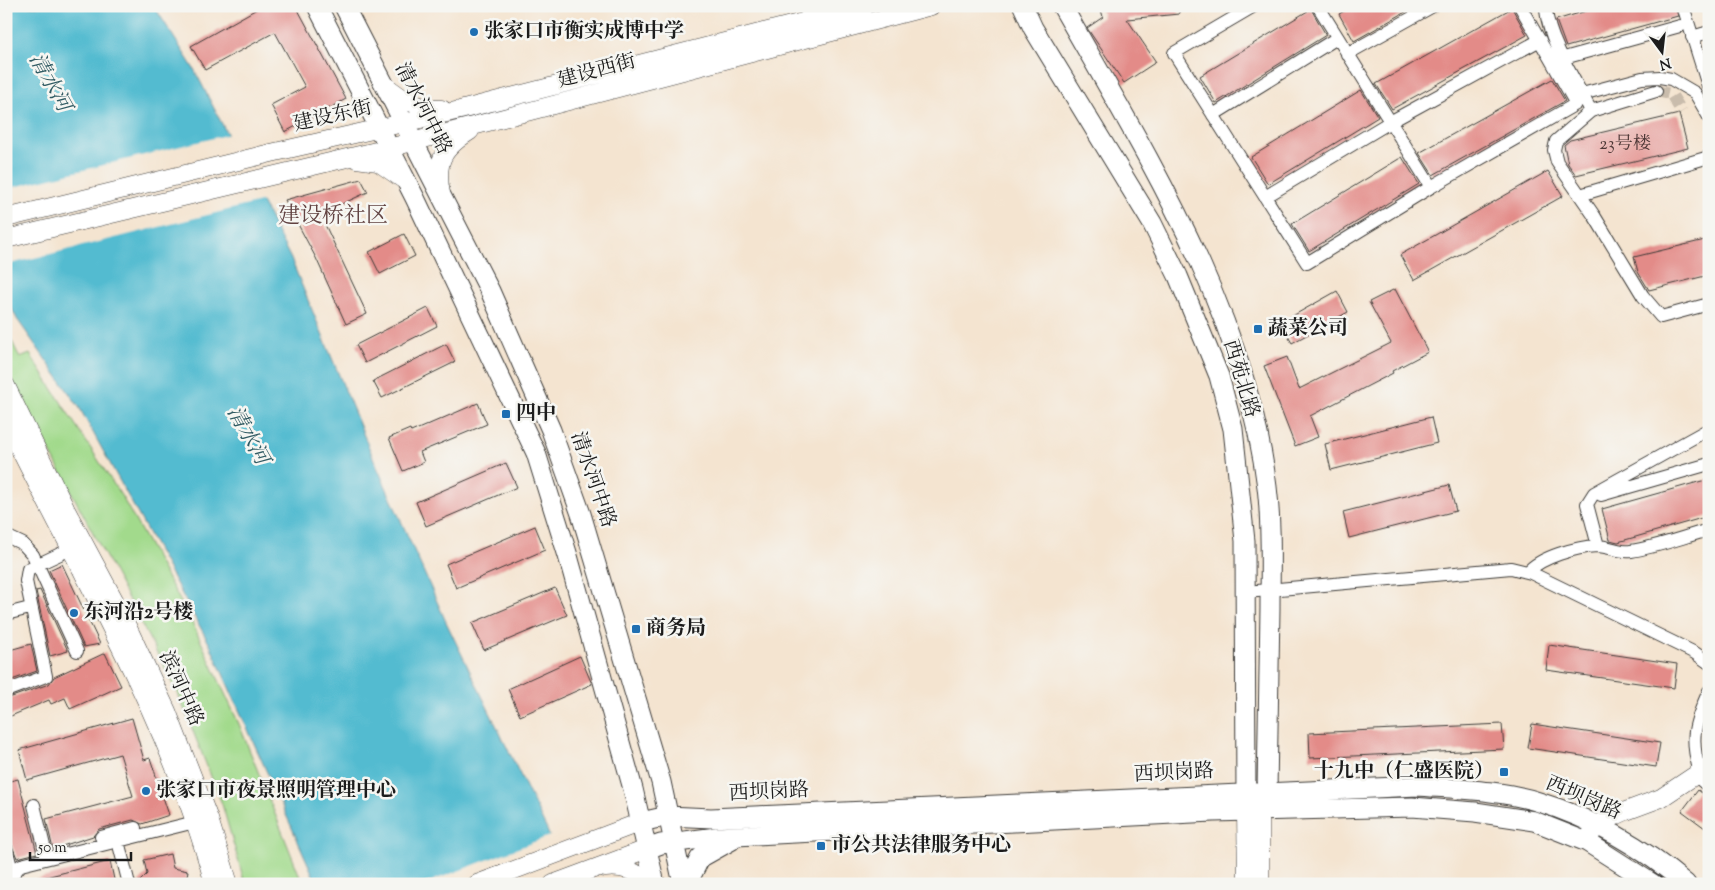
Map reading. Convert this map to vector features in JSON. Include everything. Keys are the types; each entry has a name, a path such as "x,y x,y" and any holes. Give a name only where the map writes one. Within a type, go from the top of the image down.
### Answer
{"main road":[{"name":"清水河中路","path":"317,6 407,182 536,453 568,556 633,789 658,833 683,884"},
{"name":"清水河中路","path":"344,6 490,291 551,430 581,514 661,782 655,884"},
{"name":"建设西街","path":"404,123 460,110 807,14 865,6"},
{"name":"建设西街","path":"390,148 931,6"},
{"name":"西苑北路","path":"1023,6 1033,28 1152,224 1178,276 1219,376 1233,429 1246,541 1251,805"},
{"name":"西苑北路","path":"1062,6 1165,187 1215,294 1240,365 1258,431 1267,488 1271,545 1267,792 1251,805"},
{"path":"384,85 401,98 424,109 460,110"},
{"path":"331,140 357,125 364,118 366,107 362,93"},
{"name":"建设东街","path":"6,218 271,153 404,123"},
{"path":"442,197 438,174 448,148 479,125"},
{"path":"6,239 390,148"},
{"path":"341,159 378,162 407,182"},
{"name":"滨河中路","path":"6,386 190,802 202,820 222,883"},
{"name":"滨河中路","path":"6,421 77,546"},
{"path":"1587,842 1596,825 1661,798 1703,775"},
{"path":"661,782 673,802 688,811 711,818"},
{"name":"西坝岗路","path":"1267,792 1418,786 1479,790 1539,802 1596,825 1657,859 1686,884"},
{"path":"612,832 629,814 632,806 633,789"},
{"path":"1247,884 1251,805"},
{"path":"1251,805 1260,884"},
{"name":"西坝岗路","path":"658,833 741,836 1251,805"},
{"name":"西坝岗路","path":"658,833 711,818 1251,805 1412,807 1475,812 1534,822 1587,842 1652,884"},
{"path":"477,884 612,832 658,833"},
{"path":"553,884 586,871 658,833"},
{"path":"687,884 700,858 741,836"},
{"path":"586,871 616,867 630,870 648,884"}],"street":[{"path":"1254,6 1174,53 1307,263 1431,187 1576,104 1520,6"},
{"path":"1318,6 1431,187"},
{"path":"1347,54 1433,6"},
{"path":"1549,6 1546,10 1547,20 1591,111"},
{"path":"1683,6 1709,89"},
{"path":"1564,58 1680,26"},
{"path":"1692,37 1709,32"},
{"path":"1213,115 1337,38"},
{"path":"1265,197 1390,122 1540,40"},
{"path":"1582,94 1642,78 1660,77 1671,80 1695,93 1709,117"},
{"path":"1656,91 1591,111 1556,141 1554,150 1557,162 1580,195 1643,296 1661,317 1709,304"},
{"path":"1580,195 1709,158"},
{"path":"1598,546 1587,504 1594,493 1709,429"},
{"path":"1591,498 1709,464"},
{"path":"1528,572 1542,560 1598,546 1630,552 1709,530"},
{"path":"6,536 23,544 38,563 77,651"},
{"path":"6,691 46,676 30,608 26,574 28,569 77,546"},
{"path":"1246,592 1511,568 1528,572 1695,652 1709,663"},
{"path":"6,614 30,608"},
{"path":"1703,775 1693,739 1696,719 1709,691"},
{"path":"34,805 47,858"},
{"path":"10,878 21,865 202,820"},
{"path":"69,853 67,845 135,828"},
{"path":"118,842 129,884"},
{"path":"6,848 10,878"}],"green space":[{"path":"6,329 20,358 30,354 122,497 191,620 239,724 303,884 245,884 222,804 177,691 6,369"}],"water":[{"name":"清水河","path":"6,6 154,6 194,69 291,259 377,467 447,624 547,830 568,884 317,884 210,645 79,407 17,319 6,297"}],"pier":[{"path":"230,134 264,201 6,265 6,189"},
{"path":"552,835 570,884 424,884"}],"building":[{"path":"262,6 296,6 346,99 285,132 271,105 305,87 275,32 205,70 191,46"},
{"path":"1100,6 1179,6 1179,14 1127,19 1156,62 1124,83 1087,28 1103,17"},
{"path":"1353,6 1416,6 1354,41 1339,14"},
{"path":"1603,6 1675,6 1678,16 1566,47 1556,20"},
{"path":"1512,8 1527,35 1392,109 1376,84"},
{"path":"1311,9 1326,35 1216,103 1200,76"},
{"path":"1552,79 1565,101 1433,175 1419,153"},
{"path":"1361,90 1378,117 1268,184 1251,157"},
{"path":"1679,114 1688,148 1576,175 1568,164 1564,145 1570,140"},
{"path":"1402,157 1419,184 1309,251 1292,224"},
{"path":"1548,171 1563,196 1414,280 1400,255"},
{"path":"361,179 368,192 320,214 367,314 346,324 316,258 285,200"},
{"path":"404,234 415,256 380,274 369,252"},
{"path":"1709,239 1709,275 1649,290 1638,272 1634,257"},
{"path":"1395,289 1428,352 1392,371 1393,373 1310,416 1318,437 1295,446 1264,366 1287,357 1299,389 1391,343 1369,302"},
{"path":"1337,291 1348,312 1292,343 1280,323"},
{"path":"428,308 437,326 365,363 356,345"},
{"path":"446,344 455,362 382,398 373,381"},
{"path":"478,403 487,424 420,452 424,462 403,471 389,438 410,429 411,432"},
{"path":"1431,417 1437,443 1331,470 1325,444"},
{"path":"506,463 517,487 426,526 416,502"},
{"path":"1709,479 1709,516 1618,542 1610,540 1602,509"},
{"path":"1449,485 1456,511 1349,538 1343,512"},
{"path":"535,526 545,550 456,588 446,564"},
{"name":"东河沿2号楼","path":"62,564 100,644 84,647 49,570"},
{"path":"555,588 567,615 484,650 472,623"},
{"path":"40,590 68,651 50,656 36,591"},
{"path":"31,644 37,671 6,682 6,651"},
{"path":"1549,645 1677,664 1674,688 1546,670"},
{"path":"105,653 121,686 70,709 65,698 51,704 49,700 6,718 6,699 49,684 54,677"},
{"path":"580,656 592,684 520,716 508,689"},
{"path":"132,718 144,760 150,758 169,815 142,824 133,820 99,829 93,836 53,849 46,819 133,796 120,754 27,780 19,750"},
{"path":"1502,724 1504,749 1310,758 1309,733"},
{"path":"1532,724 1660,743 1656,767 1528,748"},
{"path":"18,779 37,853 17,858 6,831 6,782"},
{"path":"1698,790 1709,798 1709,831 1682,811"},
{"path":"170,854 173,868 188,871 185,884 137,884 147,874 144,860"},
{"path":"110,861 115,884 35,884 34,880"}],"tunnel":[{"path":"1656,91 1671,94 1682,112"}],"place":[{"name":"张家口市衡实成博中学","path":"474,32"},
{"name":"蔬菜公司","path":"1258,329"},
{"name":"四中","path":"506,414"},
{"name":"东河沿2号楼","path":"74,613"},
{"name":"商务局","path":"636,629"},
{"name":"十九中（仁盛医院）","path":"1504,772"},
{"name":"张家口市夜景照明管理中心","path":"146,791"},
{"name":"市公共法律服务中心","path":"821,846"}],"district":[{"name":"建设桥社区","path":"333,217"}]}
